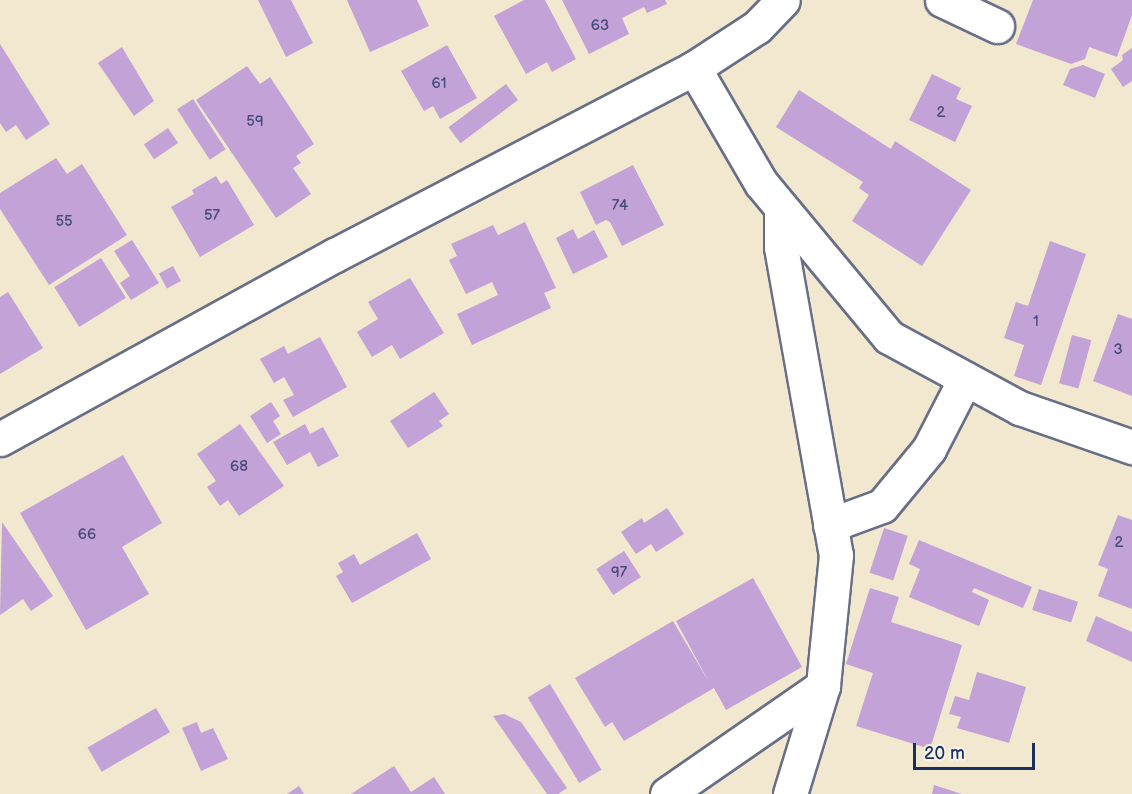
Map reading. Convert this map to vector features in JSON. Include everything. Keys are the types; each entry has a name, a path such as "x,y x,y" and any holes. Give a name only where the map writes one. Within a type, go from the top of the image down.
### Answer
{"street":[{"path":"0,439 335,255 694,68 757,27 783,0"},
{"path":"942,0 997,26"},
{"path":"694,68 761,183 889,337 1020,408 1132,447"},
{"path":"782,208 781,247 836,555 823,686 790,794"},
{"path":"830,525 882,506 929,449 964,379"},
{"path":"667,794 823,686"}],"building":[{"path":"258,0 291,0 313,43 286,57"},
{"path":"347,0 417,0 429,26 370,52"},
{"path":"524,0 545,0 576,59 552,72 547,62 526,74 494,16"},
{"path":"562,0 665,0 667,4 647,13 644,7 622,18 629,34 589,54"},
{"path":"1033,0 1132,0 1132,15 1117,57 1089,47 1085,59 1071,64 1016,44"},
{"path":"0,44 50,124 26,140 16,125 6,132 0,123"},
{"path":"447,45 477,98 440,119 433,106 424,111 401,71"},
{"path":"122,47 154,101 134,116 98,63"},
{"path":"1132,48 1132,81 1123,87 1111,69 1123,60 1122,55"},
{"path":"1083,65 1105,74 1095,98 1063,85 1070,69"},
{"path":"247,66 260,84 270,77 314,144 296,156 301,163 293,168 311,194 276,218 196,100"},
{"path":"932,74 961,88 956,99 972,106 955,142 909,120"},
{"path":"506,84 518,100 461,143 448,127"},
{"path":"799,90 891,149 895,141 971,190 922,266 852,221 869,195 859,188 863,182 776,127"},
{"path":"193,99 226,149 210,160 177,109"},
{"path":"168,128 178,143 154,159 144,144"},
{"path":"56,158 67,174 82,164 127,235 49,285 0,209 0,193"},
{"path":"633,165 664,225 622,246 610,222 606,220 596,225 580,192"},
{"path":"216,176 221,184 227,180 254,225 200,257 171,207 194,194 192,190"},
{"path":"525,222 556,288 544,293 551,308 472,345 457,314 498,295 492,282 466,294 449,260 457,256 451,244 493,225 498,235"},
{"path":"573,229 578,239 594,230 608,257 573,274 556,238"},
{"path":"132,240 159,283 131,300 120,283 130,276 114,251"},
{"path":"1050,241 1086,254 1041,385 1014,376 1024,345 1004,338 1016,302 1028,306"},
{"path":"101,258 126,298 79,327 54,287"},
{"path":"173,266 181,281 167,289 159,274"},
{"path":"410,278 444,333 400,359 392,345 372,357 357,332 378,319 368,302"},
{"path":"8,292 43,348 0,374 0,297"},
{"path":"1118,314 1132,319 1132,396 1093,381"},
{"path":"1072,335 1091,340 1078,388 1059,383"},
{"path":"320,337 347,387 293,417 283,400 294,395 284,377 274,383 260,359 284,346 288,354"},
{"path":"434,392 449,414 439,421 443,426 408,448 390,421"},
{"path":"271,402 280,416 273,421 281,434 267,443 250,416"},
{"path":"240,424 284,486 239,516 228,500 220,506 207,487 216,481 197,454"},
{"path":"305,424 310,434 323,427 339,456 318,467 310,452 287,465 273,442"},
{"path":"123,455 162,523 122,547 149,594 86,630 20,513"},
{"path":"667,508 684,534 656,552 651,544 636,554 621,532 642,518 644,523"},
{"path":"1118,515 1132,520 1132,609 1098,596 1108,569 1098,565"},
{"path":"2,522 53,596 31,611 23,599 0,615"},
{"path":"884,528 908,536 893,580 869,573"},
{"path":"417,533 431,559 352,603 336,576 343,572 338,563 354,554 360,565"},
{"path":"919,540 1032,587 1023,608 974,588 972,592 989,600 979,626 909,597 920,569 909,564"},
{"path":"624,551 641,577 613,595 596,569"},
{"path":"753,578 802,667 726,710 714,688 624,741 612,722 605,727 575,678 673,621 709,682 676,621"},
{"path":"870,588 899,597 891,622 962,645 930,749 856,726 873,673 846,664"},
{"path":"1039,589 1078,602 1071,623 1032,610"},
{"path":"1096,616 1132,632 1132,662 1086,641"},
{"path":"977,672 1026,687 1009,743 957,728 961,717 949,714 955,696 969,700"},
{"path":"550,684 602,770 579,783 528,697"},
{"path":"156,708 170,732 102,772 88,748"},
{"path":"504,714 521,722 567,788 558,794 547,794 493,716"},
{"path":"197,722 201,733 213,728 228,759 201,771 182,728"},
{"path":"394,766 411,792 434,777 445,794 351,794"},
{"path":"934,785 962,794 932,794"},
{"path":"299,786 304,794 287,794"}]}
